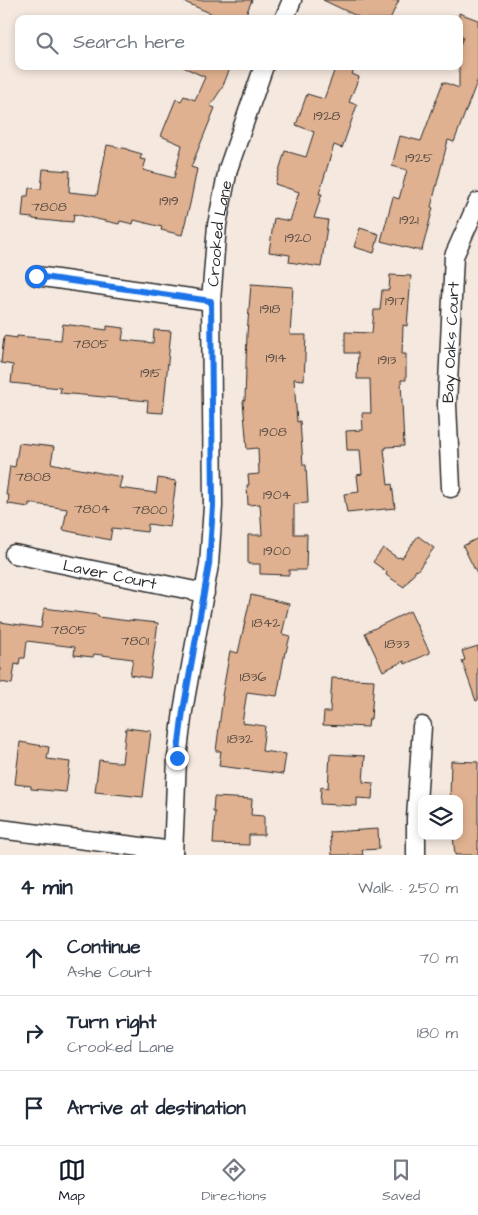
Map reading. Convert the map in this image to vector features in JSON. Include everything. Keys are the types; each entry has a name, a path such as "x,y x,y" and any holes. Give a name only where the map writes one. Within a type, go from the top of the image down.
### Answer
{"street":[{"path":"286,15 292,0"},
{"name":"Crooked Lane","path":"173,853 178,749 209,565 213,506 211,301 217,225 228,169 263,70"},
{"name":"Bay Oaks Court","path":"451,488 447,405 454,256 478,202"},
{"path":"36,276 211,301"},
{"name":"Laver Court","path":"14,554 205,592"},
{"path":"416,855 416,819 422,726"},
{"path":"0,829 173,853"}],"building":[{"path":"180,0 252,0 246,15 215,15"},
{"path":"323,0 399,0 392,15 355,15"},
{"path":"459,13 478,20 478,79 454,142 448,140 422,250 381,241 393,197 399,199 407,170 392,166 400,136 421,141 443,82 459,88 459,70 463,70 463,15 459,15"},
{"path":"190,70 229,70 222,88 210,106 215,108 191,167 197,169 182,235 161,230 162,227 134,220 133,224 120,221 119,224 74,214 73,222 22,217 24,196 28,196 29,188 41,189 43,169 70,171 69,192 97,195 107,145 142,154 140,159 146,160 143,170 174,178 182,145 161,136 176,99 181,101 184,96 195,100 205,77"},
{"path":"335,70 354,70 352,74 359,77 349,102 357,105 342,148 334,145 319,194 322,194 314,218 328,220 321,267 289,262 290,255 269,252 274,218 290,221 299,192 275,184 285,151 306,157 314,132 296,125 307,94 324,99"},
{"path":"360,228 379,234 374,253 354,247"},
{"path":"390,275 411,276 407,326 403,325 402,354 406,354 406,380 401,380 404,446 386,447 384,449 388,485 392,484 395,508 347,513 344,494 359,492 357,475 362,474 360,450 347,450 346,431 363,430 362,413 371,413 370,379 357,379 358,353 345,353 345,332 372,333 374,310 380,310 382,290 389,290"},
{"path":"251,284 293,287 290,335 306,335 304,380 294,379 297,422 300,421 303,465 306,465 308,503 294,504 294,534 307,534 306,570 289,570 289,575 260,574 260,564 248,564 248,535 262,535 260,504 248,505 248,475 259,474 258,448 247,449 243,401 245,400"},
{"path":"63,324 107,330 107,326 124,328 122,340 153,343 154,330 171,331 163,413 147,412 148,401 60,393 61,388 11,383 13,365 1,363 4,336 61,340"},
{"path":"19,443 54,447 51,463 122,477 119,488 156,493 158,478 176,481 170,527 148,524 147,532 112,528 110,540 63,530 67,509 29,503 29,507 8,504 9,495 6,495 10,466 15,467"},
{"path":"418,536 434,548 404,587 386,575 387,572 373,562 383,548 398,558 402,558"},
{"path":"478,538 478,576 463,546"},
{"path":"251,595 289,604 282,634 290,636 277,696 247,692 242,723 265,726 262,751 286,754 283,774 219,766 221,751 216,751 222,696 230,651 238,653"},
{"path":"44,608 98,615 98,617 158,623 150,678 130,675 133,659 94,654 93,657 74,655 75,647 27,641 25,658 20,658 19,665 15,664 12,684 0,682 0,622 41,628"},
{"path":"410,611 430,653 405,664 404,661 383,671 365,633"},
{"path":"478,646 478,700 476,701 462,661 465,660 462,651"},
{"path":"332,678 374,680 371,719 369,719 368,727 323,725 324,712 330,712"},
{"path":"126,728 151,731 143,797 95,792 99,760 122,763"},
{"path":"20,742 49,747 47,759 70,762 66,792 31,789 31,786 15,784"},
{"path":"330,754 365,756 363,782 373,783 372,799 357,798 357,806 320,804 321,787 328,788"},
{"path":"451,761 478,762 478,855 455,855 453,840 463,840 463,795 450,795"},
{"path":"214,797 252,799 251,815 264,816 264,835 249,835 249,845 213,844"},
{"path":"378,829 379,849 362,850 363,855 332,855 330,832"}],"route":[{"path":"36,276 211,301 213,506 209,565 183,711 177,758"}]}
